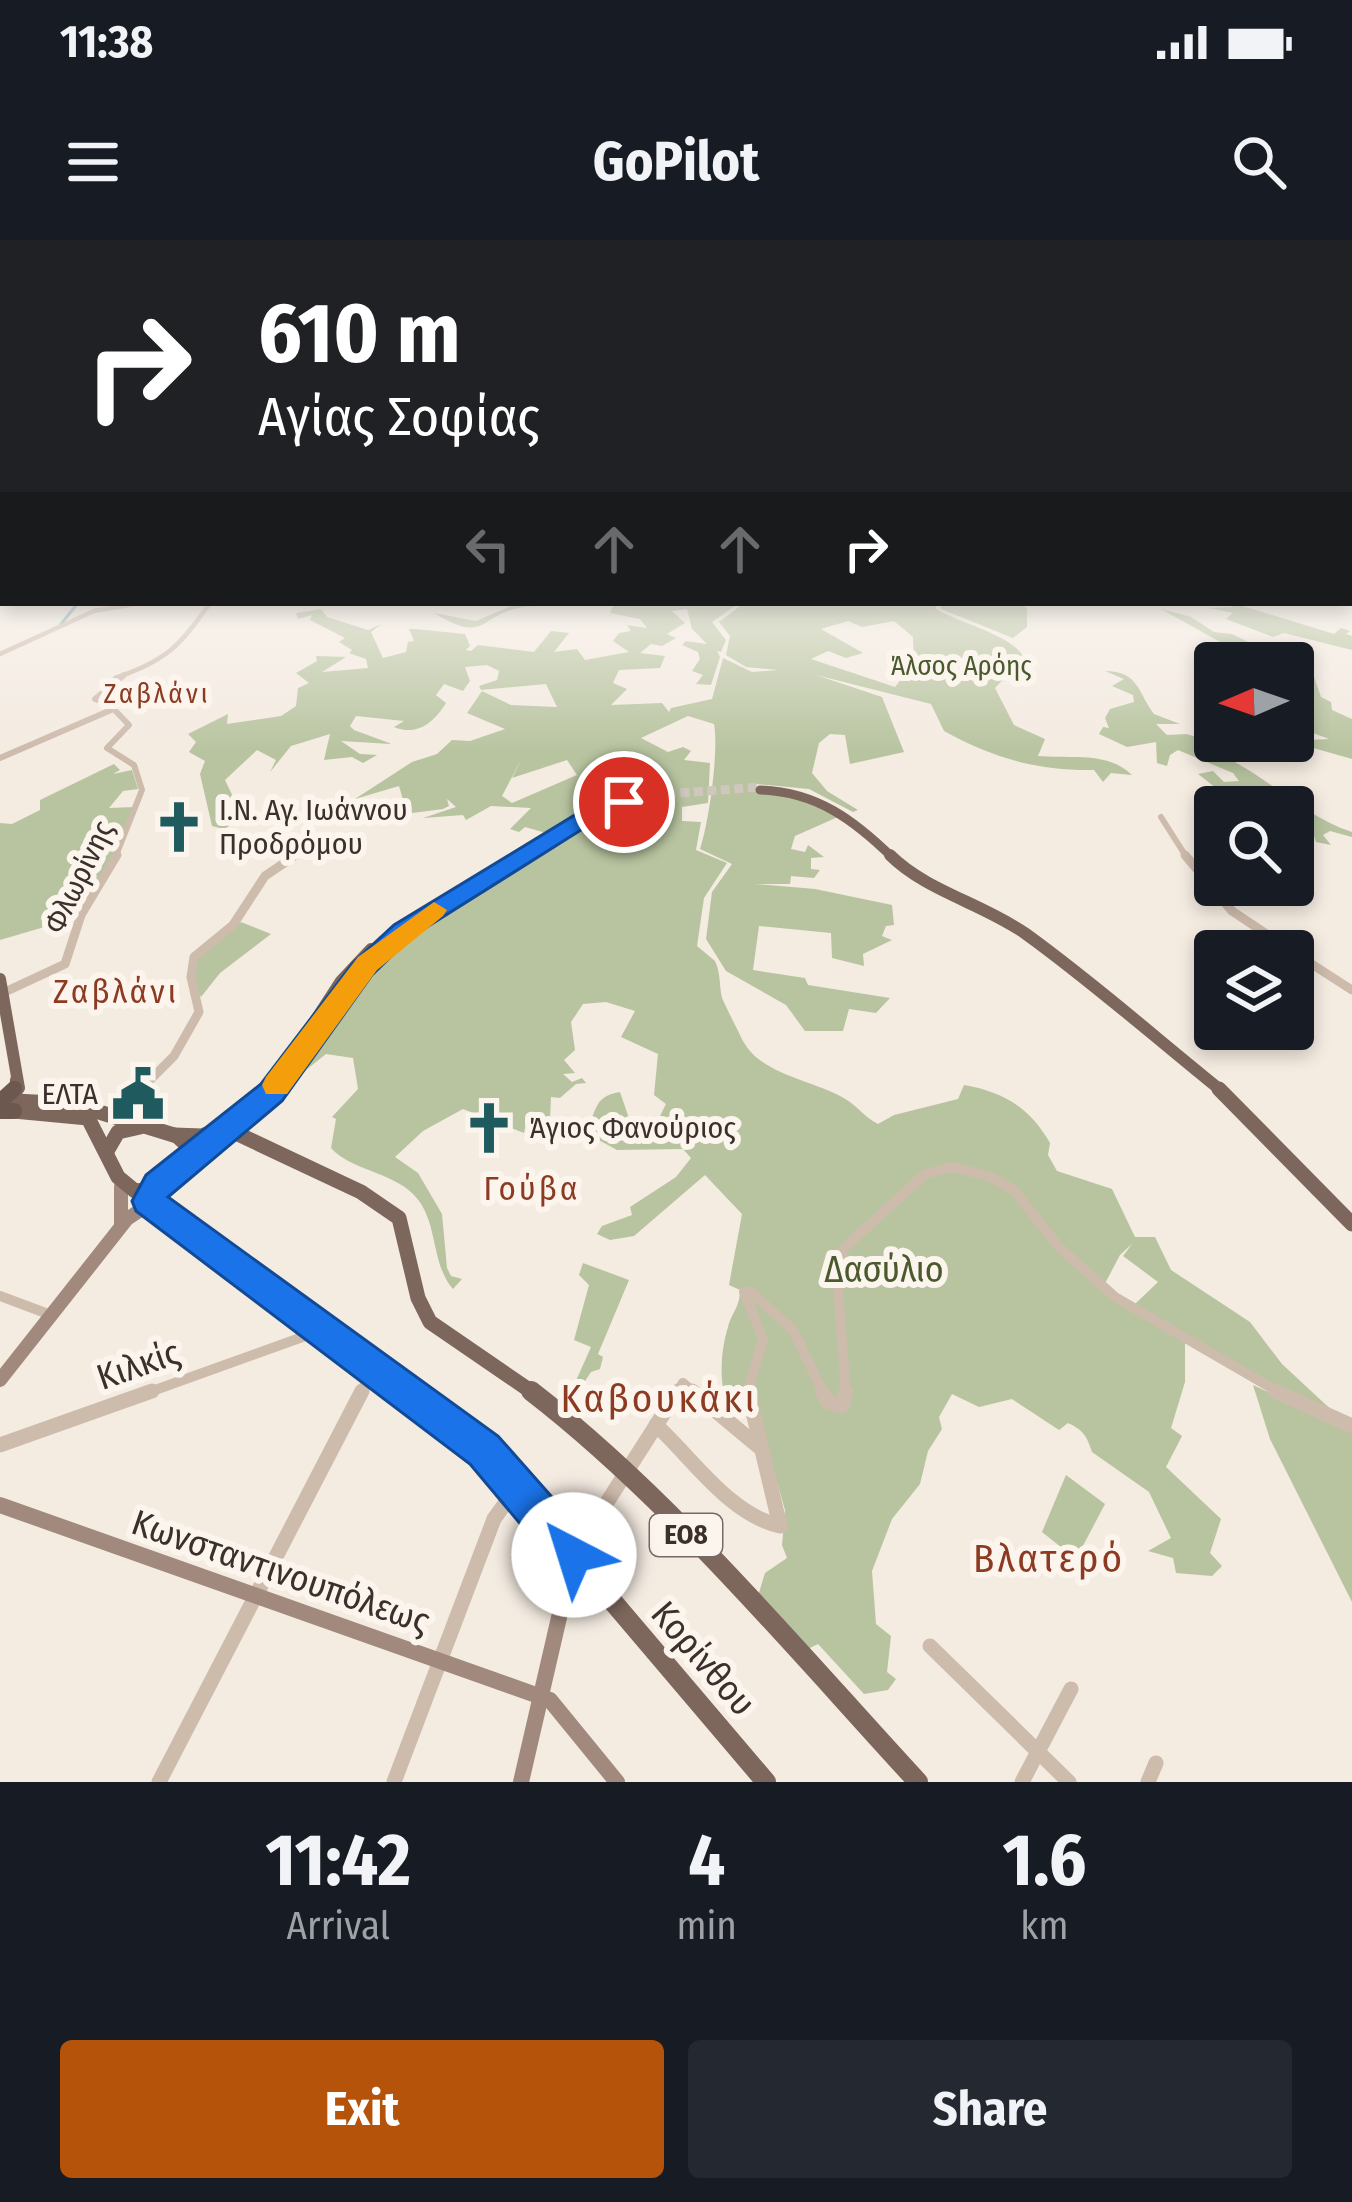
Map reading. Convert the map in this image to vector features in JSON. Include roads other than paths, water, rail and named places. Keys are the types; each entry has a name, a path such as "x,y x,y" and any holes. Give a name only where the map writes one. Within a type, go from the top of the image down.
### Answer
{"main road":[{"path":"1352,1214 1237,1096 1026,927 913,868 866,825 830,801 793,788 760,789 794,792 826,804 861,827 904,868 986,908 1026,934 1239,1105 1352,1224"},
{"path":"122,1186 134,1193 157,1185 271,1092 362,969 403,931 596,811 641,798"},
{"path":"3,985 11,1100"},
{"path":"11,1100 123,1115 174,1135 199,1136 226,1128"},
{"path":"11,1100 88,1118 122,1186 124,1214 113,1236"},
{"path":"107,1152 121,1131 147,1128"},
{"name":"ΕΟ8","path":"226,1128 362,1192 399,1218 418,1298 430,1322 517,1379 574,1424 736,1585 918,1782"},
{"path":"174,1135 189,1147 180,1168"},
{"path":"0,1380 132,1214 153,1209 148,1198 157,1185"},
{"name":"Κορίνθου","path":"153,1209 484,1450 766,1782"},
{"name":"Κωνσταντινουπόλεως","path":"0,1505 541,1696"},
{"path":"521,1782 574,1555"},
{"path":"541,1696 556,1703 616,1782"}],"street":[{"path":"0,654 109,608"},
{"path":"0,758 111,710 107,702 95,699 114,678 144,669 177,649 207,608"},
{"name":"Φλωρίνης","path":"3,985 65,964 81,915 118,853 139,803 142,790 134,766 107,747 129,727 111,710"},
{"path":"1161,817 1195,875 1255,930"},
{"path":"123,1115 174,1056 199,1012 192,959 233,925 261,880 293,857"},
{"path":"1314,965 1352,990"},
{"path":"656,1425 727,1494 777,1528 782,1517 746,1394 762,1334 745,1292 751,1292 793,1330 828,1402 841,1406 846,1396 838,1282 844,1246 932,1170 968,1170 1014,1190 1045,1231 1108,1292 1256,1382 1352,1426"},
{"path":"0,1296 51,1315"},
{"name":"Κιλκίς","path":"0,1445 296,1340 320,1327"},
{"path":"159,1782 374,1367"},
{"path":"574,1555 683,1383 759,1447"},
{"path":"394,1782 494,1519 518,1487"},
{"path":"930,1646 1069,1782"},
{"path":"1022,1782 1071,1688"},
{"path":"1148,1782 1156,1763"}],"waterway":[{"path":"61,624 74,608"}],"tunnel":[{"path":"640,796 760,787"}],"place":[{"name":"Ι.Ν. Αγ. Ιωάννου Προδρόμου","path":"179,827"},
{"name":"ΕΛΤΑ","path":"138,1094"},
{"name":"Άγιος Φανούριος","path":"489,1128"}],"district":[{"name":"Ζαβλάνι","path":"157,694"},
{"name":"Ζαβλάνι","path":"116,991"},
{"name":"Γούβα","path":"532,1188"},
{"name":"Καβουκάκι","path":"659,1398"},
{"name":"Βλατερό","path":"1049,1558"}],"park label":[{"name":"Άλσος Αρόης","path":"961,666"},
{"name":"Δασύλιο","path":"884,1269"}]}
